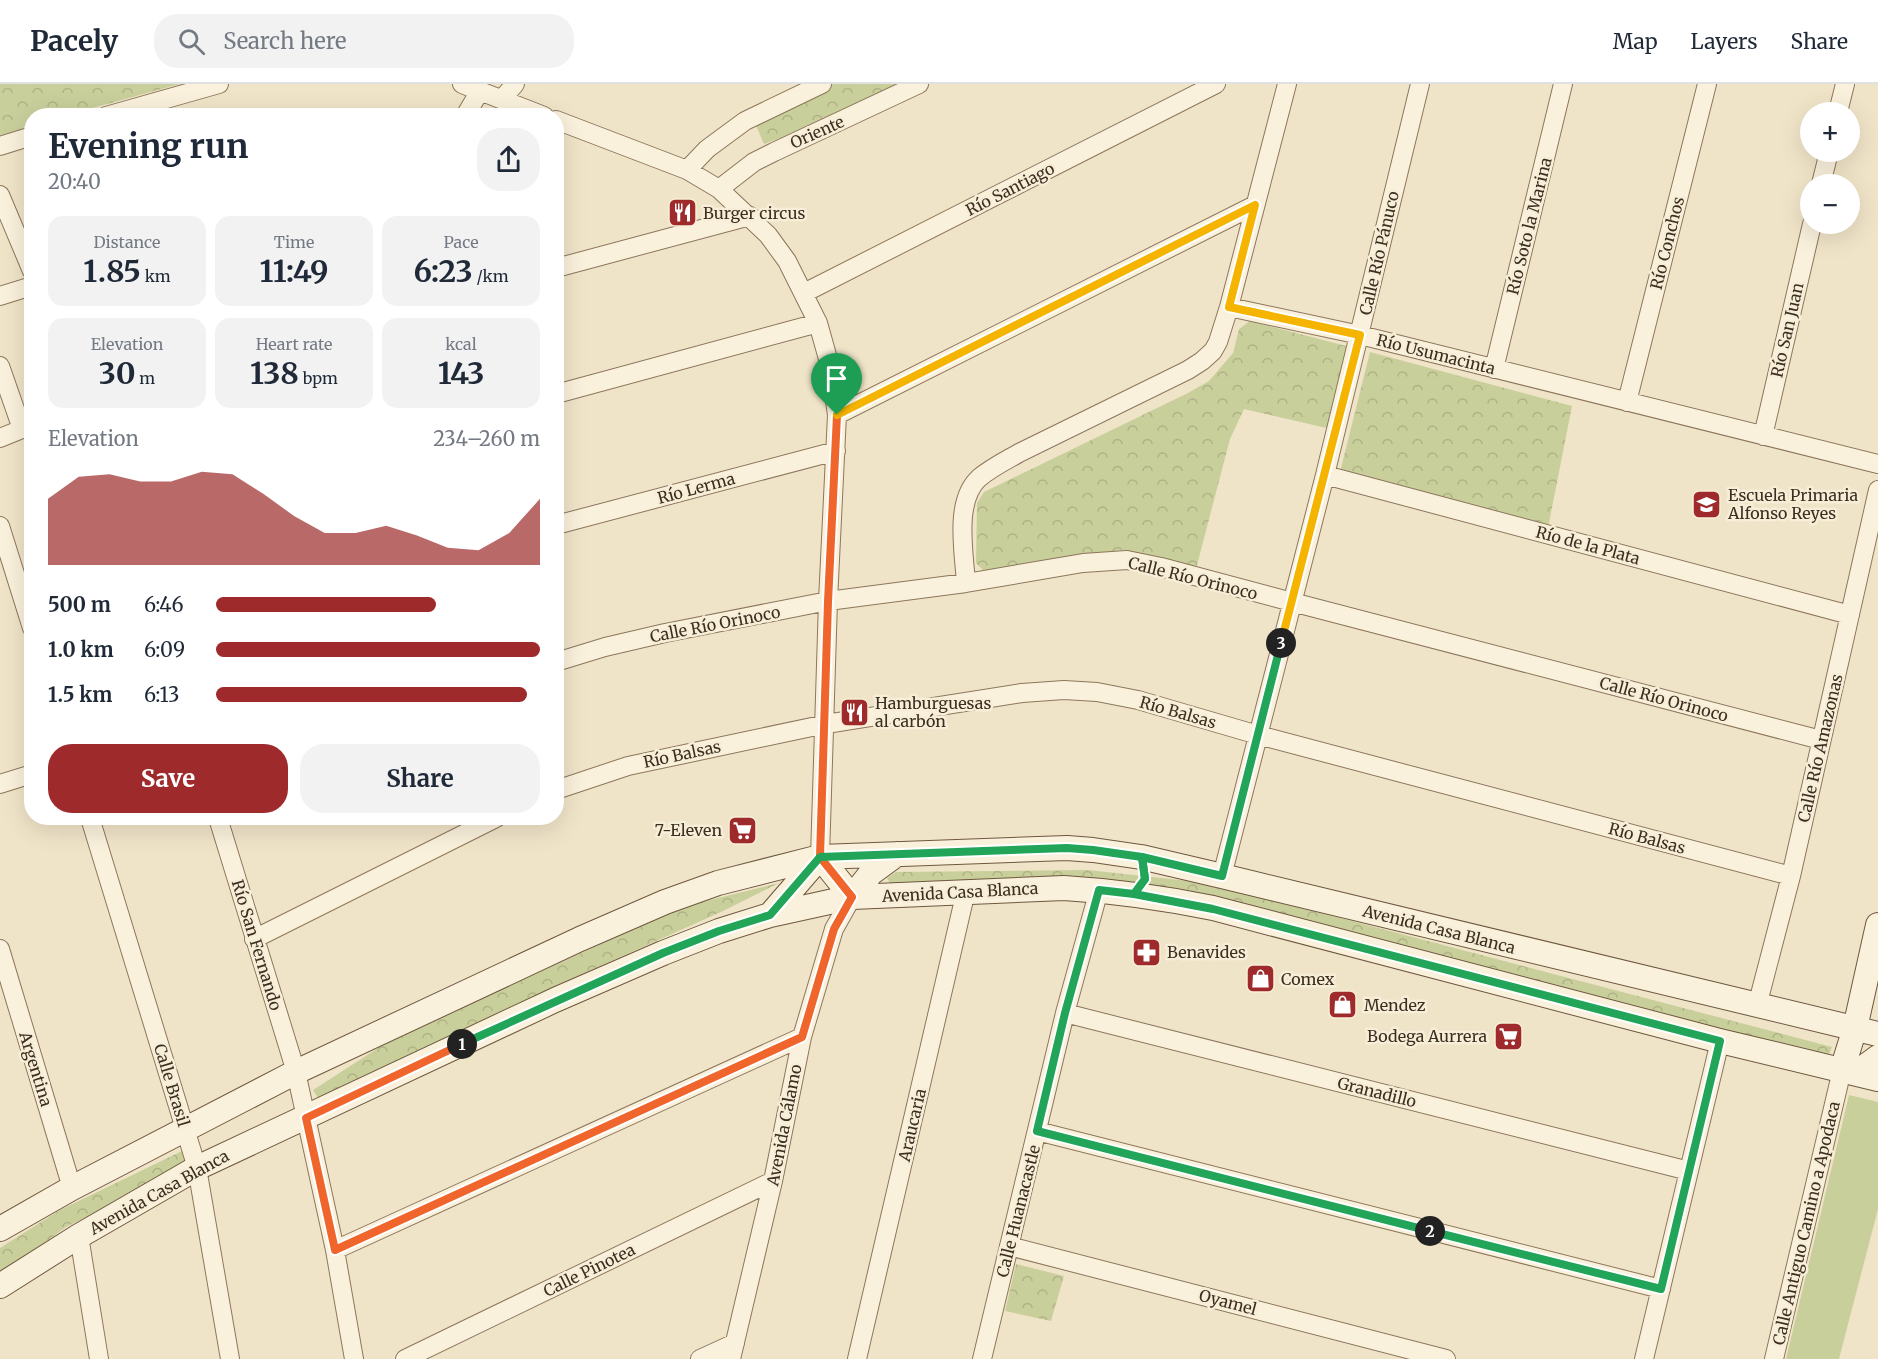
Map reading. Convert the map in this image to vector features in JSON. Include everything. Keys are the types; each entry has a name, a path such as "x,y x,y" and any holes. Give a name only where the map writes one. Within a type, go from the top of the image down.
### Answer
{"street":[{"path":"134,108 219,84"},
{"path":"462,84 524,108"},
{"path":"502,99 515,84"},
{"path":"687,170 707,149 738,126 822,84"},
{"name":"Oriente","path":"719,189 754,162 919,84"},
{"name":"Río Santiago","path":"804,293 1216,84"},
{"path":"966,583 963,511 965,499 978,479 1019,453 1188,370 1213,351 1229,307 1287,84"},
{"name":"Calle Río Pánuco","path":"1222,876 1360,335 1420,84"},
{"name":"Río Soto la Marina","path":"1494,369 1563,84"},
{"name":"Río Conchos","path":"1627,402 1707,84"},
{"path":"1840,102 1845,84"},
{"path":"470,108 480,91"},
{"path":"564,123 687,170 719,189 750,216 768,235 787,261 818,323 830,366 837,415 828,602 826,724 820,857 770,915"},
{"path":"0,146 24,138"},
{"path":"0,195 24,252"},
{"path":"837,415 1255,205"},
{"path":"564,266 750,216"},
{"name":"Río San Juan","path":"1763,436 1810,234"},
{"path":"0,296 24,288"},
{"name":"Río Usumacinta","path":"1229,307 1360,335 1878,464"},
{"path":"564,392 818,323"},
{"path":"0,366 24,420"},
{"path":"0,438 24,428"},
{"name":"Río Lerma","path":"564,523 836,451"},
{"name":"Río de la Plata","path":"1325,475 1850,615"},
{"name":"Calle Río Amazonas","path":"1757,1006 1791,876 1850,615 1870,556 1878,490"},
{"path":"0,526 24,602"},
{"name":"Calle Río Orinoco","path":"564,660 665,633 828,602 966,583 1083,563 1127,560 1821,740"},
{"name":"Río Balsas","path":"564,787 628,766 826,724 1022,693 1064,690 1097,692 1138,700 1258,735 1791,876"},
{"path":"0,784 24,776"},
{"name":"Calle Brasil","path":"92,825 197,1168 230,1359"},
{"name":"Río San Fernando","path":"220,825 296,1072 335,1250 354,1359"},
{"path":"254,939 482,825"},
{"name":"Avenida Casa Blanca","path":"0,1229 72,1188 296,1072 580,939 665,902 718,883 820,857 1067,848 1142,857 1867,1031"},
{"path":"820,857 852,897 871,873 897,854"},
{"path":"1134,894 1145,879 1142,857"},
{"name":"Avenida Casa Blanca","path":"0,1286 79,1236 197,1168 555,1000 652,957 719,931 770,915 852,897 1064,888 1134,894 1213,909 1853,1077"},
{"name":"Calle Huanacastle","path":"982,1359 1065,1013 1099,890"},
{"name":"Araucaria","path":"857,1359 966,891"},
{"name":"Avenida Cálamo","path":"733,1351 773,1181 802,1037 834,929 852,897"},
{"name":"Calle Antiguo Camino a Apodaca","path":"1774,1359 1867,1031 1878,925"},
{"name":"Argentina","path":"0,949 72,1188"},
{"name":"Granadillo","path":"1065,1013 1689,1171"},
{"path":"1867,1031 1878,1048"},
{"path":"335,1250 802,1037"},
{"path":"1644,1359 1720,1041"},
{"path":"1853,1077 1878,1057"},
{"path":"1037,1131 1661,1289"},
{"name":"Calle Pinotea","path":"405,1359 773,1181"},
{"path":"79,1236 99,1359"},
{"name":"Oyamel","path":"1009,1246 1446,1359"},
{"path":"700,1359 733,1351"}],"green space":[{"path":"0,84 180,84 93,108 24,108 24,128 0,138"},
{"path":"833,84 903,84 836,119 764,144 754,121"},
{"path":"1250,321 1354,348 1331,429 1244,409 1230,439 1196,569 1122,550 984,571 976,563 977,503 984,492 1209,381 1233,353 1239,329"},
{"path":"1370,352 1572,406 1548,528 1340,472"},
{"path":"1088,870 1207,883 1832,1047 1828,1057 1193,894 891,885 887,878 896,872"},
{"path":"779,883 721,912 558,985 319,1100 313,1090 392,1039 685,906"},
{"path":"1849,1095 1878,1102 1878,1209 1839,1359 1786,1359"},
{"path":"182,1151 187,1168 66,1227 0,1276 0,1248 60,1210"},
{"path":"1016,1264 1064,1276 1051,1321 1005,1311"}],"place":[{"name":"Burger circus","path":"682,213"},
{"name":"Escuela Primaria Alfonso Reyes","path":"1707,504"},
{"name":"Hamburguesas al carbón","path":"854,712"},
{"name":"7-Eleven","path":"743,830"},
{"name":"Benavides","path":"1146,952"},
{"name":"Comex","path":"1260,979"},
{"name":"Mendez","path":"1343,1005"},
{"name":"Bodega Aurrera","path":"1508,1036"}],"route":[{"path":"837,415 828,602 826,724 820,857 852,897 834,929 802,1037 335,1250 306,1118 555,1000 663,953 719,931 770,915 820,857 1067,848 1142,857 1145,879 1134,894 1099,890 1065,1013 1037,1131 1661,1289 1720,1041 1213,909 1134,894 1145,879 1142,857 1222,876 1360,335 1229,307 1255,205 837,415"}]}
